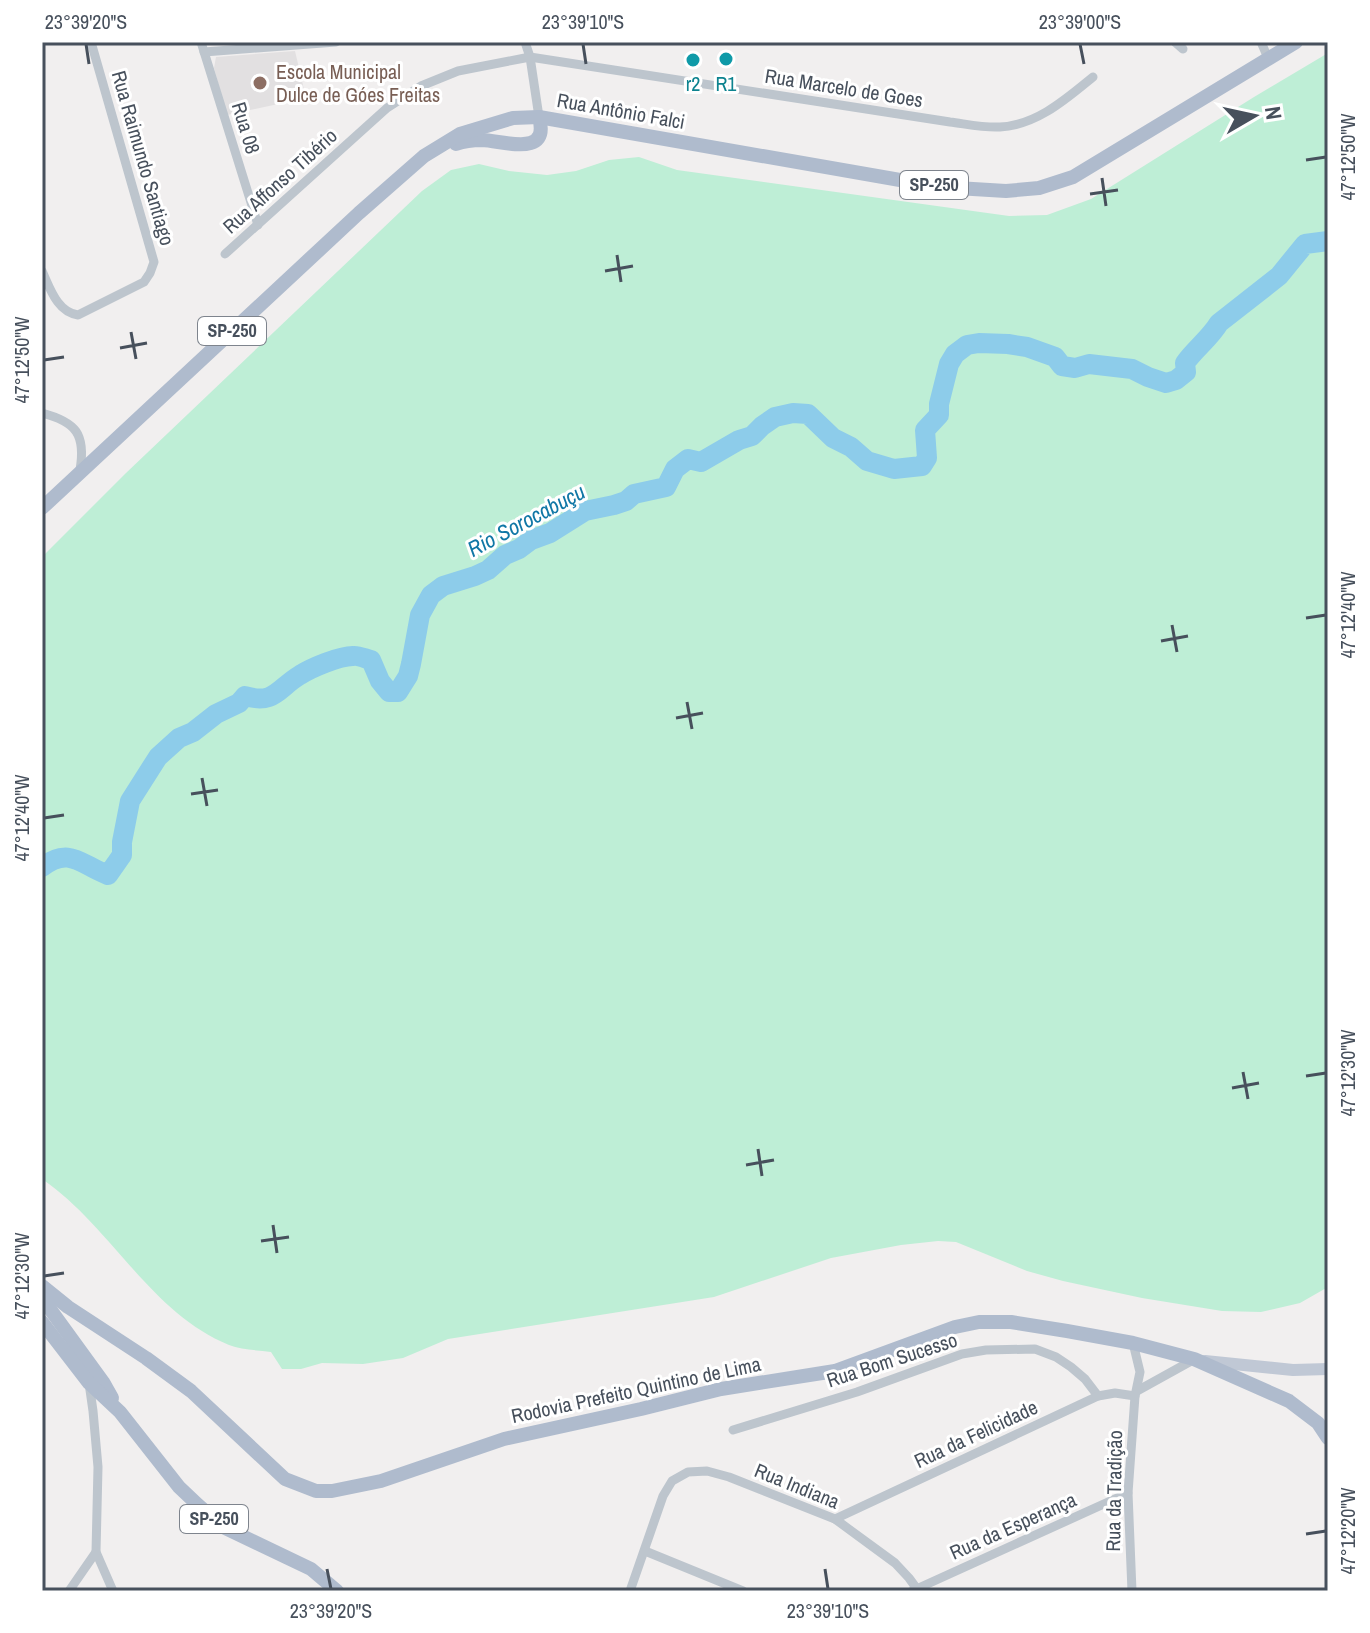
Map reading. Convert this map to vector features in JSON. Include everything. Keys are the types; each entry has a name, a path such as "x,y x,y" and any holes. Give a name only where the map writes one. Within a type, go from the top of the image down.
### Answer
{"main road":[{"name":"Rua Antônio Falci","path":"42,508 359,213 424,156 460,134 513,118 539,117 940,187 1006,191 1039,188 1073,177 1296,42"},
{"path":"424,156 450,145 478,140 522,145 533,143 541,127 539,117"},
{"name":"Rodovia Prefeito Quintino de Lima","path":"42,1286 53,1297 191,1391 285,1479 316,1491 381,1481 504,1439 721,1389 835,1371 943,1331 979,1322 1011,1322 1133,1343 1194,1359 1289,1401 1318,1423 1328,1438"},
{"path":"44,1309 101,1330"},
{"name":"SP-250","path":"44,1309 89,1383 120,1412"},
{"name":"SP-250","path":"44,1309 103,1382 120,1412 179,1487 223,1527 311,1569 337,1591"}],"street":[{"name":"Rua Raimundo Santiago","path":"42,271 59,304 70,314 78,315 144,282 154,262 91,42"},
{"path":"202,47 336,42"},
{"path":"525,42 539,117"},
{"path":"1261,42 1268,58"},
{"name":"Rua 08","path":"202,47 258,225"},
{"name":"Rua Marcelo de Goes","path":"530,57 936,120 1001,127 1026,121 1058,107 1093,77"},
{"name":"Rua Affonso Tibério","path":"225,254 387,108 421,86 458,71 530,57"},
{"path":"42,413 67,421 75,429 83,454 80,473"},
{"name":"Rua da Tradição","path":"1132,1591 1128,1493 1140,1372 1133,1343"},
{"name":"Rua Bom Sucesso","path":"733,1430 857,1392 962,1354 986,1350 1035,1349 1056,1357 1085,1379 1098,1396"},
{"path":"1136,1394 1194,1359 1293,1370 1328,1369"},
{"path":"89,1383 98,1467 96,1552 113,1591"},
{"name":"Rua da Felicidade","path":"835,1519 1098,1396 1136,1394"},
{"name":"Rua Indiana","path":"645,1551 663,1496 672,1481 688,1472 707,1471 835,1519 895,1563 909,1578 914,1590"},
{"name":"Rua da Esperança","path":"914,1590 1128,1493"},
{"path":"630,1591 645,1551 743,1591"},
{"path":"69,1591 96,1552"}],"shaded area":[{"name":"Escola Municipal Dulce de Góes Freitas","path":"295,51 306,98 227,115 214,68 216,57"}],"green space":[{"path":"1328,53 1328,1287 1300,1303 1261,1312 1222,1311 1063,1281 1027,1271 956,1242 938,1241 831,1258 714,1297 448,1339 403,1358 282,1369 271,1352 229,1345 176,1312 67,1198 42,1179 42,557 422,191 451,170 479,164 547,175 576,171 609,160 639,157 677,170 1009,216 1047,215 1091,199"}],"waterway":[{"name":"Rio Sorocabuçu","path":"42,867 60,858 68,858 108,875 122,855 130,801 158,757 179,738 239,703 245,696 270,697 311,669 355,656 371,660 380,681 389,692 398,692 408,676 420,615 431,595 443,586 488,570 505,555 550,533 585,511 614,505 634,494 666,487 675,469 688,459 701,462 752,436 775,417 793,413 808,414 833,438 851,447 867,461 894,469 922,466 927,458 925,430 939,415 949,364 955,354 967,345 979,343 1027,347 1055,357 1062,366 1075,368 1089,364 1132,369 1166,383 1176,380 1186,372 1185,363 1219,323 1279,276 1305,244 1328,241"}],"place":[{"name":"R1","path":"726,59"},
{"name":"r2","path":"693,60"},
{"name":"Escola Municipal Dulce de Góes Freitas","path":"260,83"}]}
